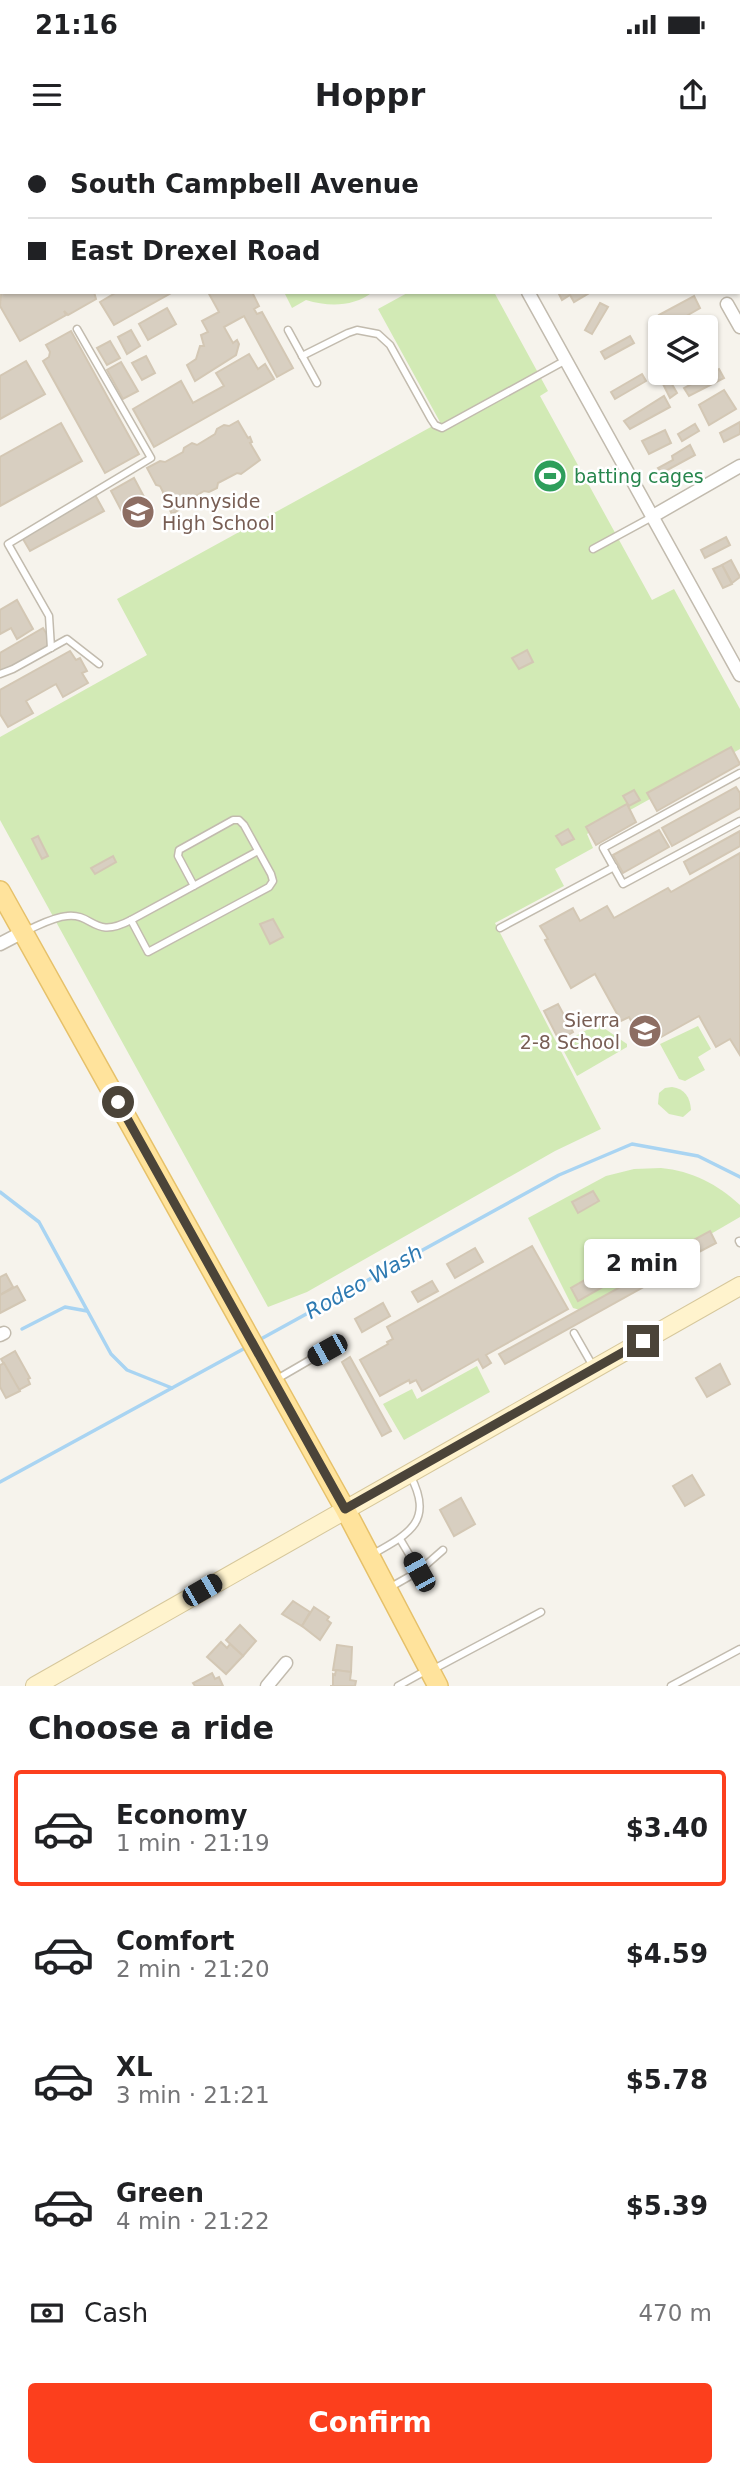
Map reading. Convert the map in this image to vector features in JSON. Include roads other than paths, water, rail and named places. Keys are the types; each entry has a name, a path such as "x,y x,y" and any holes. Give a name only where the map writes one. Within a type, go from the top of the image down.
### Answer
{"main road":[{"path":"0,891 345,1509 433,1675"}],"street":[{"path":"529,294 740,675"},
{"path":"727,304 740,327"},
{"path":"653,516 740,466"},
{"path":"0,944 23,932"},
{"path":"34,1686 740,1286"},
{"path":"267,1686 286,1663"}],"lane":[{"path":"51,648 49,616 8,544 151,458 77,329"},
{"path":"288,330 317,383"},
{"path":"302,356 348,332 358,330 378,334 390,345 431,419 442,428 566,360"},
{"path":"593,549 653,516"},
{"path":"0,674 67,639 99,664"},
{"path":"739,776 603,848 623,884 740,821"},
{"path":"131,920 148,952 269,887 273,881 271,874 239,820 233,820 179,849 178,856 194,886"},
{"path":"23,932 68,916 103,928 115,927 258,851"},
{"path":"500,928 614,867"},
{"path":"574,1333 595,1368"},
{"path":"274,1381 327,1350"},
{"path":"370,1556 400,1539 413,1528 419,1515 420,1496 410,1473"},
{"path":"400,1539 419,1572"},
{"path":"387,1589 419,1572 443,1550"},
{"path":"398,1686 433,1675 541,1612"},
{"path":"671,1686 740,1648"}],"waterway":[{"name":"Rodeo Wash","path":"259,1340 559,1175 632,1144 698,1156 740,1177"},
{"path":"0,1192 39,1222 111,1354 127,1370 172,1388"},
{"path":"22,1329 65,1307 87,1311"},
{"name":"Rodeo Wash","path":"0,1482 247,1347"}],"place":[{"name":"batting cages","path":"550,476"},
{"name":"Sunnyside High School","path":"138,512"},
{"name":"Sierra 2-8 School","path":"645,1031"}]}
